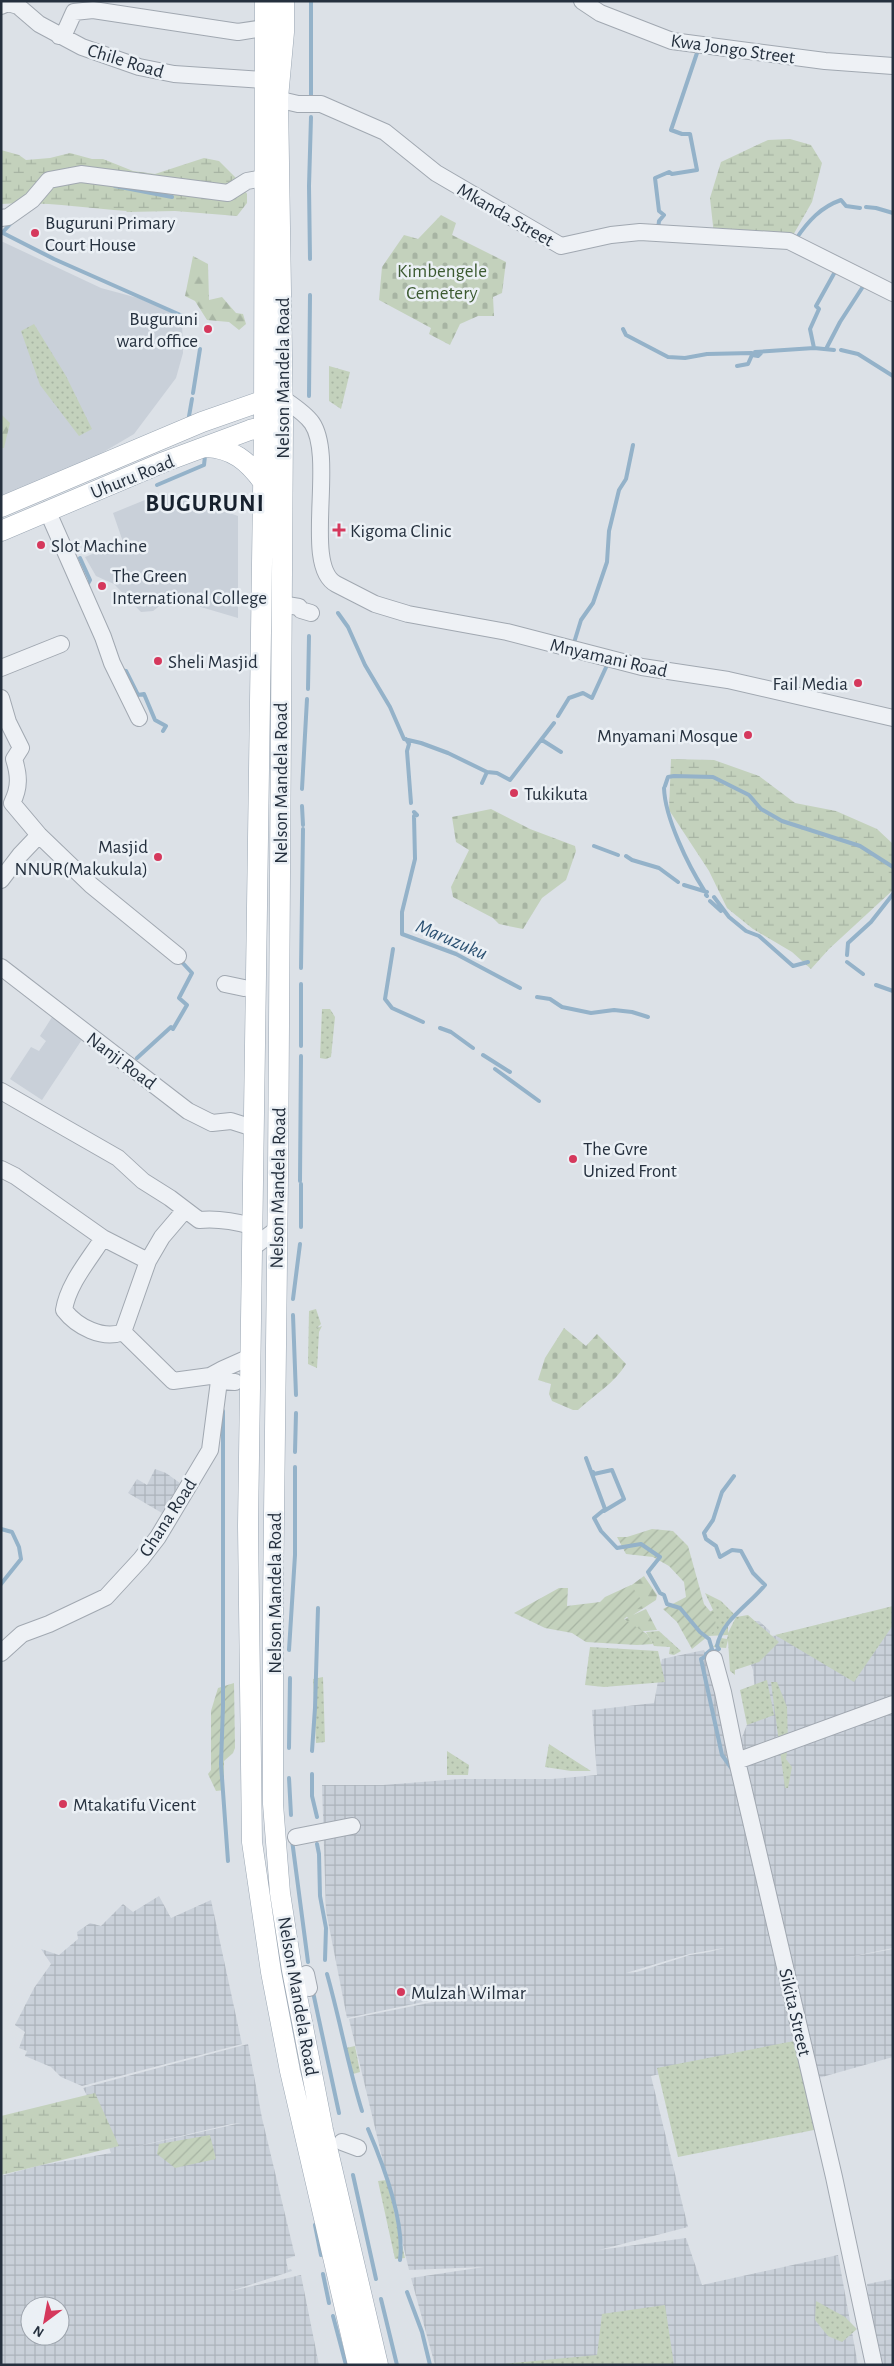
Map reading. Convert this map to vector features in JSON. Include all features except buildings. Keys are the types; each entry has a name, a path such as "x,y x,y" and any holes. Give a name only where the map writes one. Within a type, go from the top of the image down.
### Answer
{"main road":[{"name":"Nelson Mandela Road","path":"265,1 264,28 269,92 282,398 273,424 263,482 248,1526 252,1842 271,1972 290,2071 358,2365"},
{"name":"Nelson Mandela Road","path":"284,1 269,92 264,178 262,401 273,424 281,604 273,1600 275,1838 294,1980 324,2130 378,2365"},
{"name":"Uhuru Road","path":"1,507 202,422 262,401 282,398"},
{"name":"Uhuru Road","path":"1,531 47,510 204,447 273,424"},
{"path":"204,447 226,450 241,458 253,468 263,482"}],"street":[{"name":"Kwa Jongo Street","path":"582,1 600,13 672,41 825,61 893,66"},
{"name":"Chile Road","path":"1,6 8,3 18,6 31,18 59,36 96,54 141,67 269,92"},
{"path":"59,36 65,32 74,12 94,10 238,32 264,28"},
{"name":"Mkanda Street","path":"269,92 298,104 321,104 385,132 436,173 562,246 611,235 640,232 789,241 893,293"},
{"path":"1,218 8,217 32,200 49,180 80,174 228,193 247,181 264,178"},
{"path":"282,398 301,414"},
{"path":"273,424 301,414"},
{"name":"Mnyamani Road","path":"301,414 312,423 321,452 321,546 323,567 331,581 374,604 408,614 524,636 642,667 728,680 893,718"},
{"path":"47,510 104,637 112,663 139,718"},
{"path":"281,604 299,607 301,610 311,613"},
{"path":"1,668 61,644"},
{"path":"1,698 8,722 21,748 14,759 18,773 18,791 12,803 39,835 91,885 178,956"},
{"path":"1,880 20,854 39,835"},
{"name":"Nanji Road","path":"1,967 188,1111 212,1123 231,1121 253,1128"},
{"path":"225,984 244,988"},
{"path":"1,1091 118,1158 142,1181 199,1220 233,1221 252,1226"},
{"path":"1,1169 15,1176 103,1238 148,1260"},
{"path":"123,1332 148,1260 162,1237 185,1210"},
{"path":"252,1248 276,1230"},
{"path":"103,1238 74,1283 66,1300 64,1310 71,1319 94,1332 114,1335 123,1332"},
{"path":"123,1332 172,1381 210,1376 226,1377 250,1357"},
{"name":"Ghana Road","path":"1,1653 22,1634 106,1597 141,1559 158,1537 210,1450 226,1377"},
{"name":"Sikita Street","path":"714,1659 834,2177 874,2365"},
{"path":"737,1761 893,1704"},
{"path":"296,1837 352,1826"}],"shaded area":[{"path":"1,241 101,288 138,298 171,312 182,321 183,353 176,378 134,434 90,460 1,496"},
{"path":"162,493 238,516 238,618 194,605 162,604 153,611 141,612 114,584 96,576 85,557 123,542 113,513"},
{"path":"54,1014 85,1035 42,1100 10,1079 31,1047 39,1051 46,1041 40,1036"},
{"path":"155,1469 166,1473 180,1483 162,1513 128,1493 137,1479 147,1485"},
{"path":"893,1615 893,1948 845,1958 893,1949 893,2057 815,2079 791,1971 796,1969 790,1970 740,1742 756,1702 753,1670 740,1636 755,1621 759,1621 770,1631 770,1636 818,1634"},
{"path":"704,1650 738,1767 776,1936 763,1940 773,1937 794,2045 651,2076 688,2227 599,2250 686,2238 702,2285 838,2255 858,2365 435,2365 411,2278 484,2267 409,2270 349,2019 463,1996 423,2002 347,2018 326,1911 322,1785 383,1785 460,1779 552,1779 597,1775 592,1710 654,1703 662,1659","holes":["724,1948 690,1955 637,1972 626,1973 689,1954"]},
{"path":"159,1896 171,1918 211,1900 242,2044 82,2086 61,2077 51,2067 25,2056 27,2051 19,2048 25,2032 15,2025 34,1988 51,1964 41,1949 59,1955 78,1939 77,1932 90,1923 101,1926 123,1904 133,1912"},
{"path":"248,2044 262,2118 295,2256 286,2259 288,2270 291,2269 292,2271 231,2291 301,2275 319,2365 1,2365 1,2176 37,2166 111,2153 98,2116 83,2088","holes":["241,2123 126,2149 231,2124"]},
{"path":"893,2279 893,2365 881,2365 873,2341 867,2284"}],"green space":[{"path":"790,139 811,145 822,163 812,202 792,237 714,235 710,198 721,162 768,140"},
{"path":"1,150 19,155 26,160 50,158 70,153 92,159 103,159 133,171 155,174 204,158 219,161 242,184 247,194 247,203 237,216 175,211 126,212 48,204 1,204"},
{"name":"Kimbengele Cemetery","path":"441,215 456,223 452,235 506,262 502,293 493,297 494,316 478,316 460,324 450,345 429,334 431,328 379,300 382,267 404,235 418,239"},
{"path":"193,256 208,264 209,300 222,297 236,313 243,314 246,324 239,330 229,322 207,320 195,301 185,296"},
{"path":"34,324 66,376 92,429 79,436 40,385 21,331"},
{"path":"329,366 350,372 341,409 329,401"},
{"path":"1,414 10,423 4,448 1,448"},
{"path":"671,759 714,760 759,776 795,803 836,811 877,829 893,844 893,890 829,949 811,969 792,952 753,929 727,908 709,871 669,810"},
{"path":"491,809 530,829 575,846 576,851 566,880 542,898 523,929 499,924 493,918 453,897 451,887 469,850 456,842 452,817"},
{"path":"322,1009 330,1009 335,1017 331,1057 326,1059 320,1058"},
{"path":"316,1309 321,1324 317,1328 322,1326 319,1332 317,1368 308,1364 309,1311"},
{"path":"564,1328 586,1346 597,1334 626,1364 610,1383 578,1410 573,1410 552,1401 549,1394 551,1384 538,1380 545,1358"},
{"path":"652,1529 673,1531 688,1546 704,1604 714,1616 717,1629 692,1649 677,1622 663,1609 686,1597 684,1582 669,1566 653,1557 626,1554 617,1537 627,1537"},
{"path":"644,1576 657,1595 656,1600 633,1615 646,1609 657,1630 634,1632 625,1619 628,1618 614,1598"},
{"path":"631,1585 644,1604 624,1619 647,1634 653,1644 586,1642 572,1633 545,1628 514,1613 559,1588 568,1588 567,1606 600,1602 605,1597"},
{"path":"705,1593 721,1601 735,1615 728,1625 728,1633 736,1617 748,1615 779,1642 759,1662 735,1670 735,1675 730,1671 728,1640 726,1648 713,1647 721,1638 727,1639 728,1635 708,1636 693,1621 713,1610"},
{"path":"893,1606 893,1625 854,1682 775,1635"},
{"path":"659,1631 681,1651 674,1655 669,1654 670,1647 654,1646 646,1632"},
{"path":"590,1647 658,1651 665,1682 604,1687 585,1685"},
{"path":"323,1677 325,1742 316,1743 313,1679"},
{"path":"767,1680 774,1715 747,1725 740,1690"},
{"path":"771,1682 777,1682 787,1707 788,1746 786,1759 792,1767 788,1788 785,1788"},
{"path":"234,1683 235,1748 233,1753 224,1761 224,1790 216,1791 208,1774 211,1770 211,1711 218,1688"},
{"path":"549,1744 591,1771 571,1771 545,1767"},
{"path":"447,1751 469,1765 468,1775 447,1775"},
{"path":"794,2041 819,2129 678,2157 657,2068"},
{"path":"355,2046 360,2072 353,2074 346,2048"},
{"path":"95,2093 119,2146 1,2175 1,2116"},
{"path":"210,2135 216,2159 175,2168 157,2154 159,2144"},
{"path":"387,2180 405,2258 395,2259 378,2181"},
{"path":"816,2301 845,2317 857,2329 842,2342 828,2336 815,2320"},
{"path":"665,2305 674,2365 493,2365 597,2355 602,2314"}],"waterway":[{"path":"311,1 311,99"},
{"path":"658,229 659,221 664,215 659,211 655,178 669,172 672,174 697,170 690,134 682,134 671,130 698,50"},
{"path":"310,259 309,186 311,117"},
{"path":"115,186 172,197"},
{"path":"796,239 816,215 834,203 841,200 846,206 860,208"},
{"path":"866,207 893,213"},
{"path":"2,233 12,222"},
{"path":"1,232 54,259 185,317"},
{"path":"814,348 810,329 819,309 816,306 836,270"},
{"path":"826,349 840,322 864,285"},
{"path":"309,396 310,295"},
{"path":"623,329 626,335 668,357 685,358 707,354 752,353"},
{"path":"755,352 814,348 834,350"},
{"path":"193,393 200,349"},
{"path":"841,350 858,354 893,376"},
{"path":"737,366 748,364 752,355 758,356 761,353"},
{"path":"188,422 192,399"},
{"path":"573,646 581,620 593,603 607,562 609,531 619,490 626,479 633,445"},
{"path":"157,485 204,465 205,456"},
{"path":"80,558 90,580 86,587"},
{"path":"338,613 348,627 365,665 390,707 404,739 448,753 487,772 497,773 510,780 554,723"},
{"path":"308,689 309,636"},
{"path":"558,716 569,698 583,693 592,698 608,663"},
{"path":"120,670 126,671 138,695 144,694 155,720 166,726 163,731"},
{"path":"302,789 307,699"},
{"path":"406,739 409,744 407,751 411,803"},
{"path":"542,740 561,752"},
{"path":"482,783 487,772"},
{"path":"665,786 668,777 713,777 749,795 761,809 782,821 860,846 893,867"},
{"path":"664,788 665,800 673,827 691,868 704,890"},
{"path":"302,806 303,825"},
{"name":"Maruzuku","path":"414,812 417,815 414,816 415,859 402,912 402,934 456,954 520,988"},
{"path":"301,968 303,829"},
{"path":"594,846 618,855"},
{"path":"626,856 632,860 659,868 678,882"},
{"path":"684,885 707,892"},
{"path":"847,955 848,943 871,922 893,894"},
{"path":"714,897 729,917 746,931 759,936 793,966 808,962"},
{"path":"710,901 721,911"},
{"path":"393,949 385,999 392,1008 423,1022"},
{"path":"137,1058 171,1027 173,1029 187,1005 179,998 192,973 180,960"},
{"path":"847,962 863,974"},
{"path":"301,984 301,1046"},
{"path":"876,985 893,991"},
{"path":"537,997 550,999 562,1007 591,1013 614,1010 632,1012 648,1017"},
{"path":"440,1028 451,1032 473,1048"},
{"path":"483,1055 510,1072"},
{"path":"300,1181 301,1056"},
{"path":"495,1069 539,1101"},
{"path":"301,1184 301,1227"},
{"path":"293,1299 300,1244"},
{"path":"293,1315 296,1395"},
{"path":"223,1411 223,1706 221,1764 228,1861"},
{"path":"295,1452 296,1413"},
{"path":"586,1458 605,1509 594,1518 601,1531 617,1548 641,1544 660,1557 648,1572 660,1593 664,1595 667,1604 680,1608 700,1632 709,1639 712,1649 706,1654"},
{"path":"289,1650 295,1555 295,1467"},
{"path":"593,1472 594,1474 612,1470 624,1499 604,1511"},
{"path":"732,1769 722,1755 701,1659 719,1649 717,1646 724,1628 765,1585 753,1573 741,1551 732,1550 720,1557 716,1546 706,1539 704,1533 713,1520 722,1492 734,1476"},
{"path":"1,1529 12,1532 19,1547 21,1559 1,1584"},
{"path":"312,1751 318,1608"},
{"path":"289,1748 290,1678"},
{"path":"312,1774 312,1796 317,1817"},
{"path":"289,1778 291,1815"},
{"path":"292,1840 308,1962"},
{"path":"317,1844 320,1896 326,1928 325,1960"},
{"path":"327,1974 362,2111"},
{"path":"313,1992 339,2113"},
{"path":"368,2129 392,2193 399,2228 400,2260"},
{"path":"353,2175 376,2279"},
{"path":"315,2225 321,2255"},
{"path":"323,2274 329,2303"},
{"path":"407,2292 422,2332 430,2365"},
{"path":"381,2299 397,2365"},
{"path":"333,2316 346,2365"}],"place":[{"name":"Buguruni Primary Court House","path":"35,233"},
{"name":"Buguruni ward office","path":"208,329"},
{"name":"Kigoma Clinic","path":"339,530"},
{"name":"Slot Machine","path":"41,545"},
{"name":"The Green International College","path":"102,586"},
{"name":"Sheli Masjid","path":"158,661"},
{"name":"Fail Media","path":"858,683"},
{"name":"Mnyamani Mosque","path":"748,735"},
{"name":"Tukikuta","path":"514,793"},
{"name":"Masjid NNUR(Makukula)","path":"158,857"},
{"name":"The Gvre Unized Front","path":"573,1159"},
{"name":"Mtakatifu Vicent","path":"63,1804"},
{"name":"Mulzah Wilmar","path":"401,1992"}],"district":[{"name":"BUGURUNI","path":"205,503"}]}
